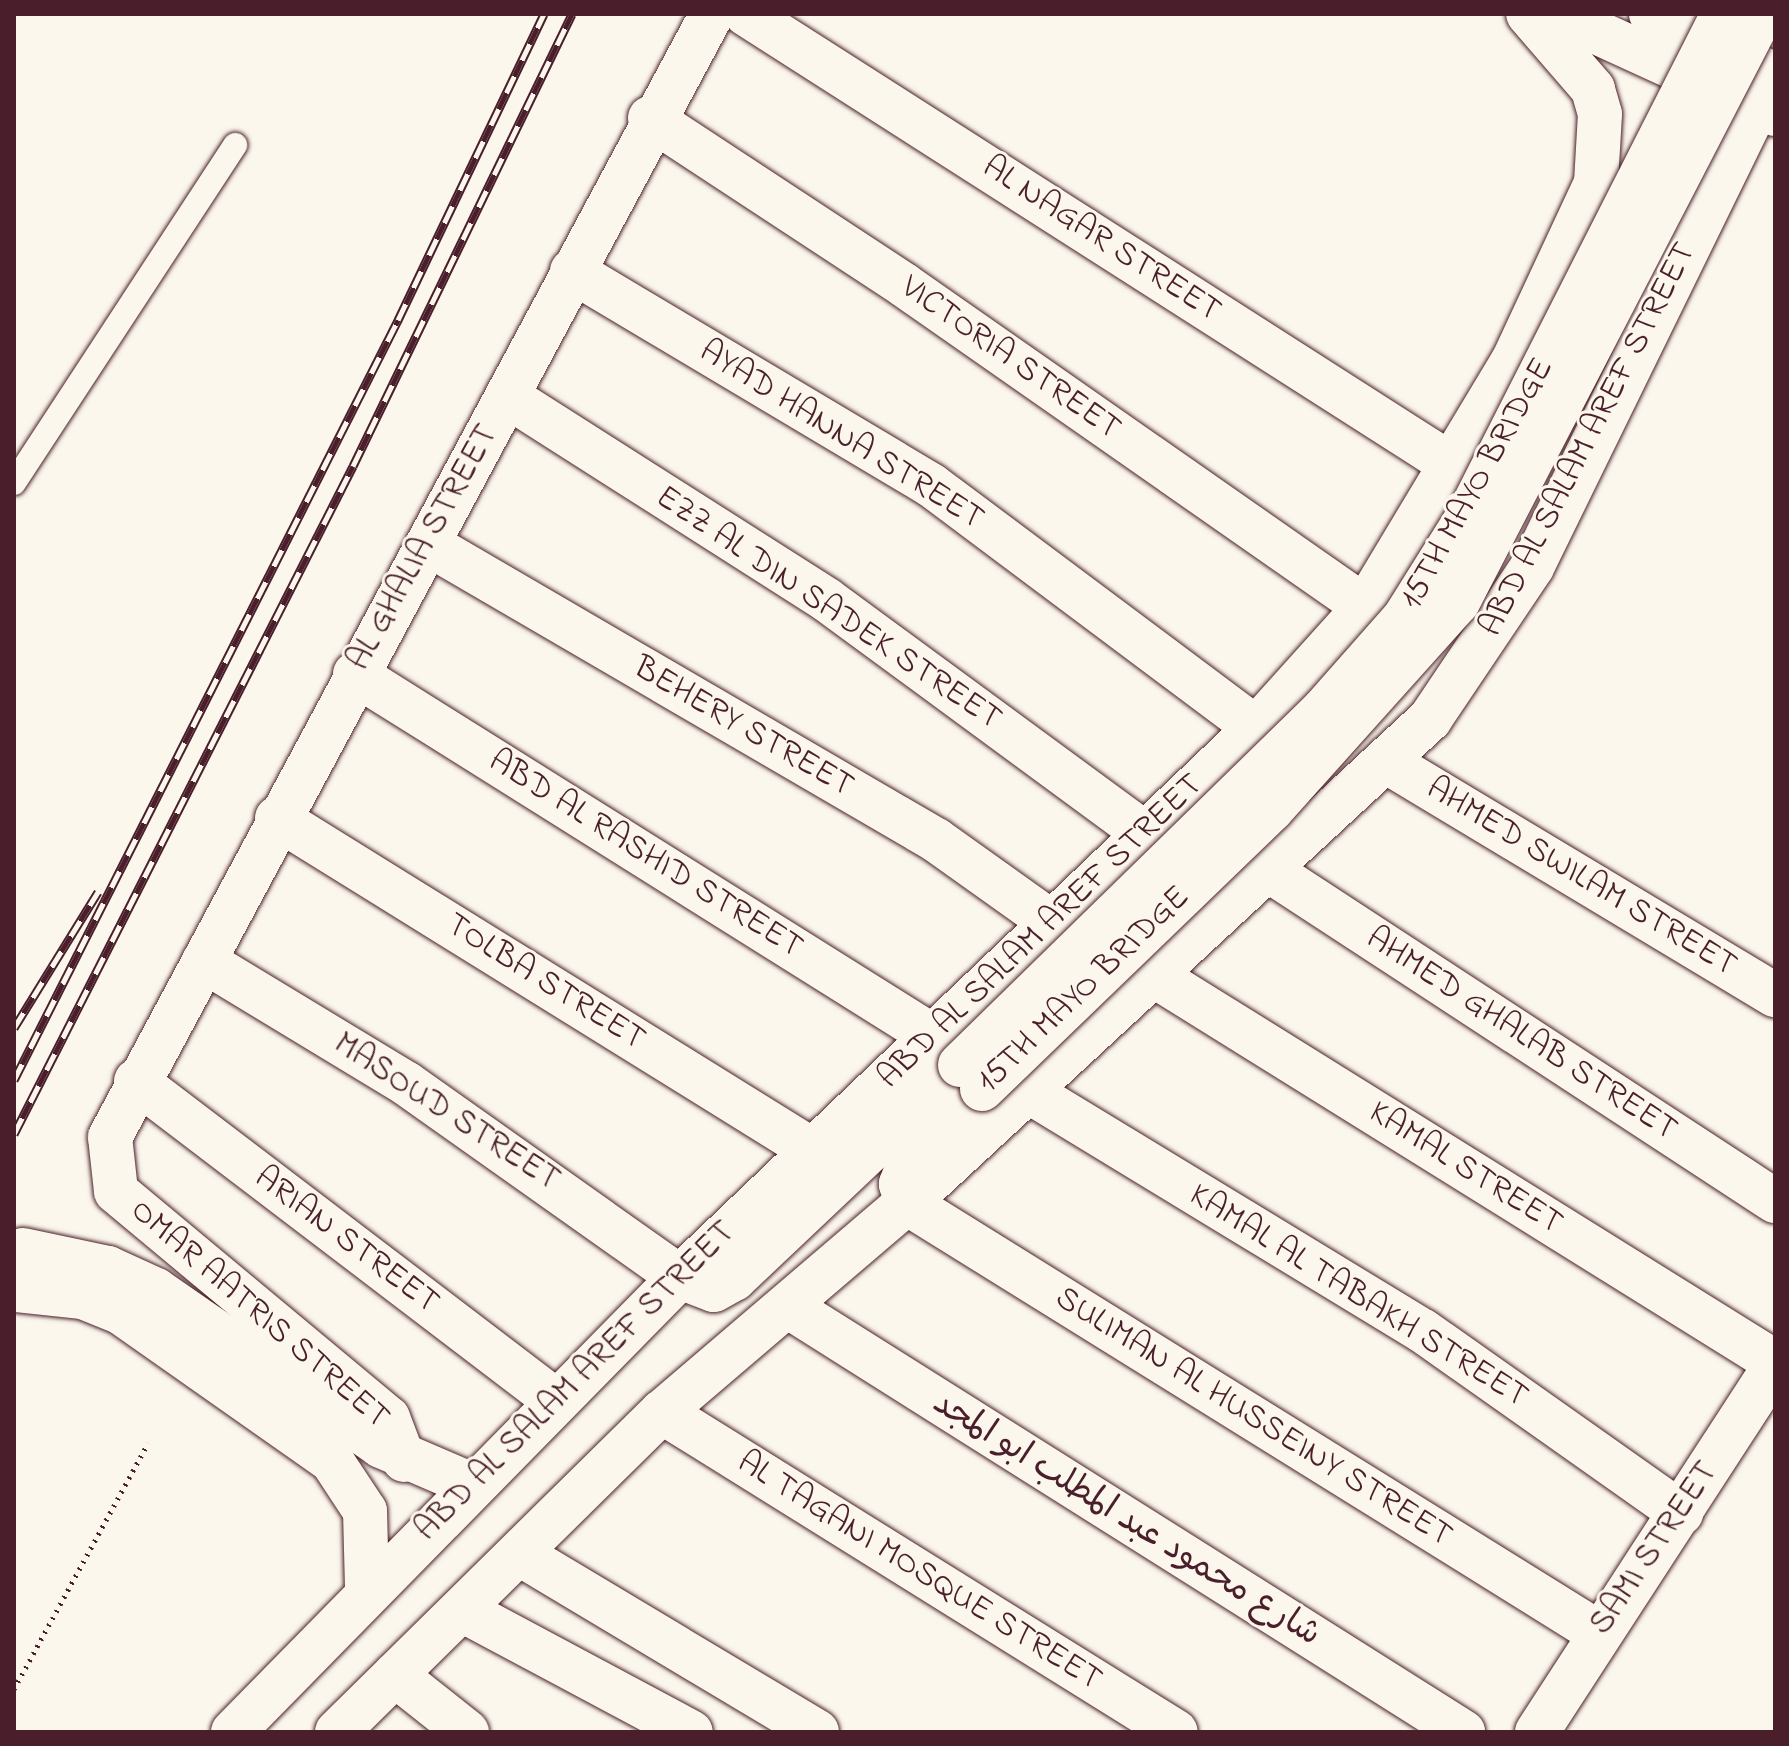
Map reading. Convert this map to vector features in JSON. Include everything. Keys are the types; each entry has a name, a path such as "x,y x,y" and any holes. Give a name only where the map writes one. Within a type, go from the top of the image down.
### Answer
{"main road":[{"name":"AL GHALIA STREET","path":"136,1081 204,961 277,818 507,396 650,118 712,14"},
{"name":"AL NAGAR STREET","path":"746,14 1455,467"},
{"name":"ABD AL SALAM AREF STREET","path":"233,1732 367,1589 812,1150 958,1063 1051,922 1142,831 1256,728 1365,607 1455,467 1596,183 1601,139 1593,89 1528,14"},
{"path":"1557,14 1769,99"},
{"path":"1651,14 1769,99"},
{"name":"15TH MAYO BRIDGE","path":"680,1277 714,1290 734,1279 1324,709 1405,617 1468,516 1723,14"},
{"name":"15TH MAYO BRIDGE","path":"907,1203 901,1184 958,1063 1272,809 1458,602 1762,14"},
{"name":"ABD AL SALAM AREF STREET","path":"337,1732 464,1611 662,1412 789,1307 907,1203 1155,976 1267,869 1387,762 1466,673 1532,567 1769,99"},
{"name":"VICTORIA STREET","path":"650,118 904,285 1365,607"},
{"name":"AYAD HANNA STREET","path":"572,271 931,485 1256,728"},
{"name":"EZZ AL DIN SADEK STREET","path":"507,396 827,600 1142,831"},
{"name":"BEHERY STREET","path":"428,544 936,840 1051,922"},
{"name":"ABD AL RASHID STREET","path":"355,674 958,1063"},
{"name":"AHMED SWILAM STREET","path":"1387,762 1775,995"},
{"name":"TOLBA STREET","path":"277,818 812,1150"},
{"name":"AHMED GHALAB STREET","path":"1267,869 1775,1201"},
{"name":"MASOUD STREET","path":"204,961 407,1084 680,1277"},
{"name":"KAMAL STREET","path":"1155,976 1775,1364"},
{"name":"ARIAN STREET","path":"136,1081 556,1401"},
{"name":"OMAR AATRIS STREET","path":"136,1081 110,1137 116,1191 388,1418 404,1460"},
{"name":"KAMAL AL TABAKH STREET","path":"1028,1091 1423,1331 1681,1513"},
{"name":"SULIMAN AL HUSSEINY STREET","path":"907,1203 1599,1633"},
{"path":"367,1589 365,1511 332,1461 120,1312 20,1270 108,1268 156,1290 404,1460 472,1485"},
{"name":"شارع محمود عبد المطلب ابو المجد","path":"789,1307 1463,1732"},
{"name":"SAMI STREET","path":"1537,1732 1775,1364"},
{"name":"AL TAGANI MOSQUE STREET","path":"662,1412 1176,1732"},
{"path":"520,1554 817,1732"},
{"path":"464,1611 691,1732"},
{"path":"395,1675 467,1732"}],"lane":[{"path":"14,483 235,145"}],"path":[{"path":"14,1689 148,1443"}],"railway":[{"path":"14,1080 398,320 544,14"},
{"path":"14,1134 353,466 572,14"},
{"path":"14,1028 98,892"}]}
